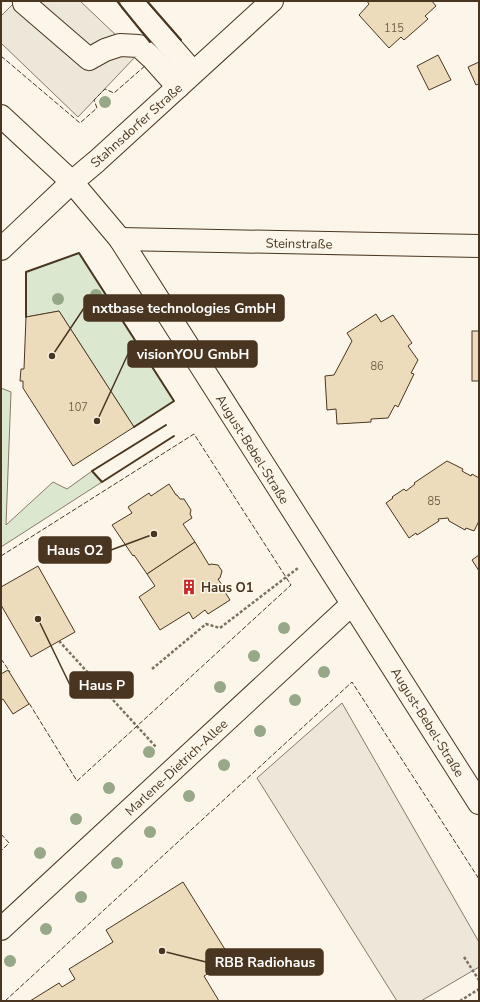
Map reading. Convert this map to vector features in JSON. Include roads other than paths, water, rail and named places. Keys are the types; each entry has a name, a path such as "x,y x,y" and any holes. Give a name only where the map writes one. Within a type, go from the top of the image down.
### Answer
{"street":[{"path":"131,1 194,72"},
{"name":"Stahnsdorfer Straße","path":"1,249 72,182 97,161 272,1"},
{"path":"24,3 89,59 104,50 120,45 139,46 178,87"},
{"name":"August-Bebel-Straße","path":"1,116 72,182 120,239 479,803"},
{"name":"Steinstraße","path":"120,239 479,246"},
{"name":"Marlene-Dietrich-Allee","path":"1,929 352,604"}],"place":[{"name":"nxtbase technologies GmbH","path":"52,356"},
{"name":"visionYOU GmbH","path":"97,421"},
{"name":"Haus O2","path":"154,534"},
{"name":"Haus O1","path":"189,587"},
{"name":"Haus P","path":"38,619"},
{"name":"RBB Radiohaus","path":"162,951"}]}
